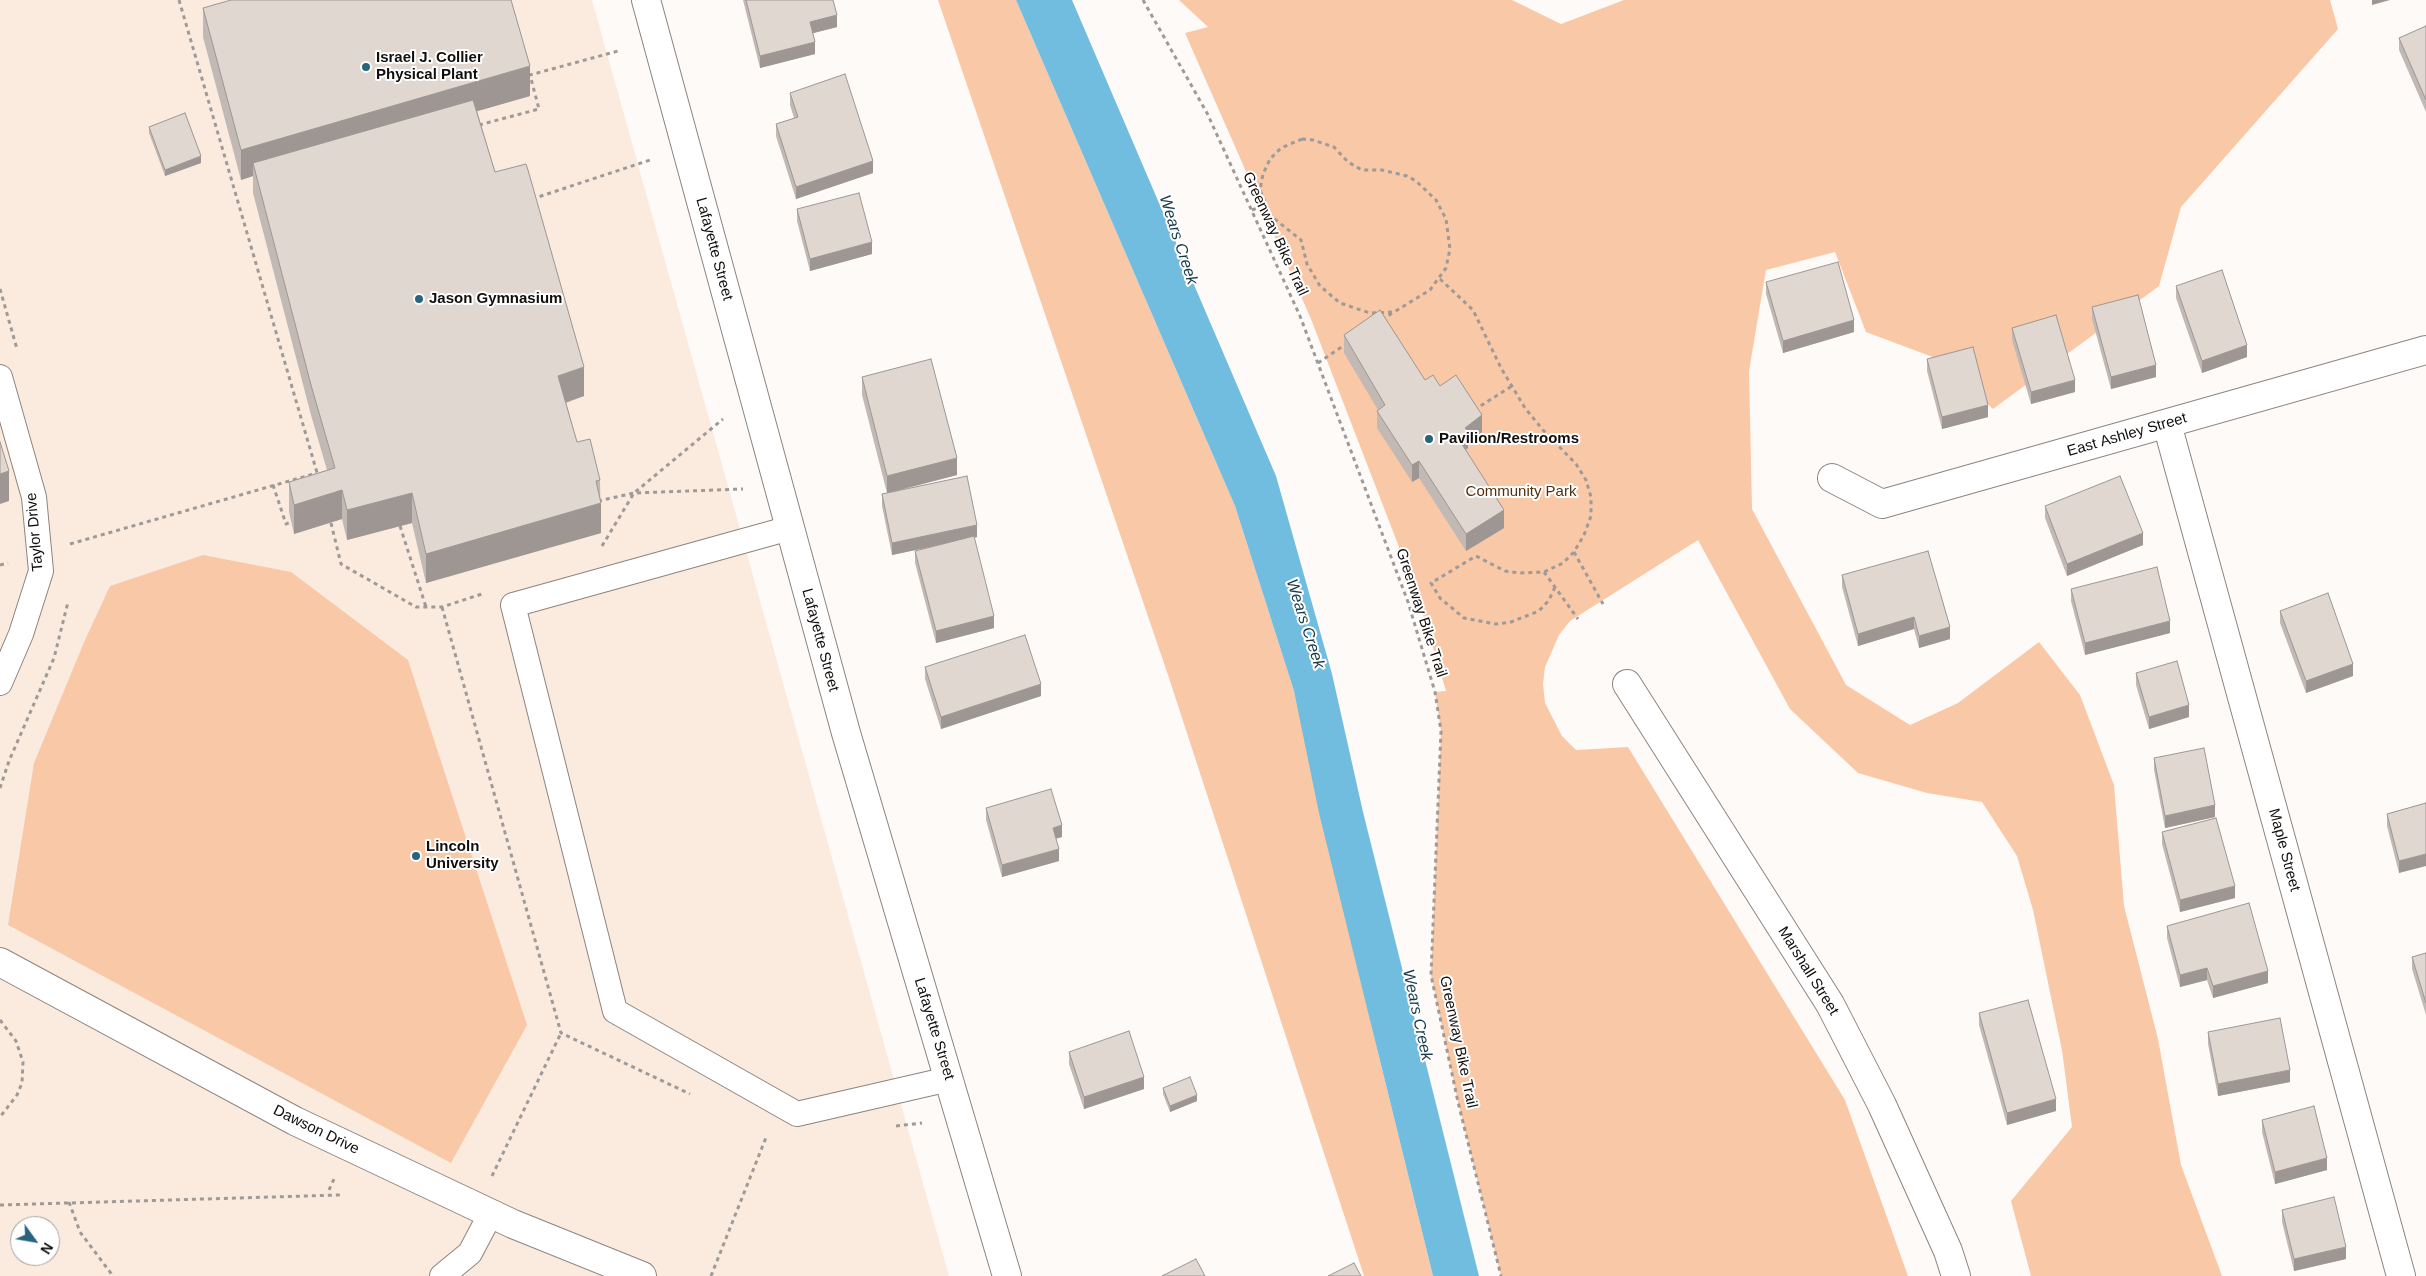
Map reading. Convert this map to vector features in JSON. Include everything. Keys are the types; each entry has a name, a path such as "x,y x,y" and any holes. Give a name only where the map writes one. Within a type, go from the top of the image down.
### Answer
{"street":[{"name":"Lafayette Street","path":"646,0 846,733 1007,1276"},
{"name":"East Ashley Street","path":"1832,478 1882,504 2426,350"},
{"name":"Maple Street","path":"2167,424 2401,1276"},
{"name":"Marshall Street","path":"1626,684 1830,1004 1882,1105 1948,1251 1956,1276"},
{"name":"Dawson Drive","path":"0,962 295,1121 513,1224 642,1276"}],"lane":[{"name":"Taylor Drive","path":"0,377 34,497 41,570 21,634 0,683"},
{"path":"790,528 514,605 615,1011 797,1114 949,1079"},
{"path":"442,1276 470,1253 491,1213"}],"path":[{"path":"180,0 320,482"},
{"name":"Greenway Bike Trail","path":"1144,0 1207,113 1300,316 1408,602 1435,692 1441,731 1431,974 1458,1102 1501,1276"},
{"path":"481,134 478,124 539,109 530,75 618,50"},
{"path":"1379,322 1416,300 1440,279 1446,268 1450,249 1446,219 1430,194 1407,176 1382,170 1362,170 1348,162 1334,147 1313,140 1302,139 1281,148 1270,159 1262,174 1260,190 1271,216 1301,240 1311,273 1330,297 1359,311 1394,312"},
{"path":"528,200 650,160"},
{"path":"1252,210 1265,205"},
{"path":"1440,279 1473,310 1512,386 1543,430 1576,464 1586,480 1591,497 1591,516 1584,535 1574,552 1563,563 1544,572 1519,574 1505,570 1476,556 1431,583 1440,598 1464,618 1496,624 1511,622 1539,611 1549,600 1554,587"},
{"path":"1318,363 1349,342"},
{"path":"1469,413 1512,386"},
{"path":"600,548 634,492 723,419"},
{"path":"70,544 327,471"},
{"path":"273,485 286,524 291,522"},
{"path":"598,501 634,492 743,488"},
{"path":"331,523 341,564 416,607 442,607 487,592"},
{"path":"400,526 426,607"},
{"path":"1574,552 1603,604"},
{"path":"1544,572 1578,619"},
{"path":"0,1020 16,1042 22,1062 22,1083 17,1095 0,1117"},
{"path":"490,1179 561,1033"},
{"path":"0,1205 340,1195"},
{"path":"69,1202 80,1232 113,1276"},
{"path":"711,1276 723,1249"}],"shaded area":[{"name":"Lincoln University","path":"0,0 592,0 949,1276 0,1276"}],"green space":[{"path":"938,0 1016,0 1235,506 1294,691 1379,1057 1433,1276 1364,1276 1169,678"},
{"name":"Community Park","path":"1179,0 1512,0 1561,24 1624,0 2330,0 2338,29 2181,207 2159,286 1993,409 1938,359 1866,332 1835,252 1766,270 1749,371 1752,509 1846,685 1910,725 1958,703 2039,642 2080,695 2114,785 2124,906 2158,1039 2181,1165 2222,1276 2031,1276 2011,1201 2072,1127 2062,1050 2033,910 2017,856 1982,802 1927,793 1858,773 1790,709 1698,540 1570,621 1559,635 1545,667 1543,684 1545,703 1562,736 1576,750 1628,747 1845,1100 1908,1276 1501,1276 1458,1102 1431,975 1441,731 1435,692 1446,691 1416,591 1311,319 1185,33 1208,27"},
{"path":"203,555 291,572 408,660 527,1025 451,1163 8,925 34,763 85,640 110,586"}],"water":[{"name":"Wears Creek","path":"1016,0 1072,0 1276,476 1332,674 1363,812 1479,1276 1433,1276 1319,813 1294,691 1235,506"}],"building":[{"name":"Israel J. Collier Physical Plant","path":"231,0 511,0 530,66 241,150 203,8"},
{"path":"746,0 833,0 837,15 810,22 815,42 760,56"},
{"path":"2426,26 2426,100 2399,38"},
{"path":"845,74 873,161 796,187 776,124 798,117 790,93"},
{"name":"Jason Gymnasium","path":"473,100 495,172 526,164 528,170 584,367 558,376 577,442 590,439 600,480 596,481 601,503 426,554 412,493 347,510 342,490 294,505 289,482 335,468 311,385 253,163"},
{"path":"185,113 201,156 165,170 149,127"},
{"path":"859,193 872,242 810,259 797,209"},
{"path":"1838,262 1854,320 1783,341 1766,282"},
{"path":"2222,270 2247,345 2202,361 2176,286"},
{"path":"2138,295 2156,365 2111,377 2092,307"},
{"name":"Pavilion/Restrooms","path":"1380,310 1425,380 1433,375 1440,386 1456,375 1482,415 1465,428 1468,431 1458,438 1504,510 1466,534 1419,461 1412,465 1377,411 1385,405 1344,335"},
{"path":"2056,315 2075,380 2031,392 2012,328"},
{"path":"1973,347 1988,405 1942,417 1927,359"},
{"path":"931,359 957,458 887,476 862,377"},
{"path":"0,442 9,471 0,474"},
{"path":"967,476 977,525 892,543 882,494"},
{"path":"2120,476 2143,533 2067,564 2045,506"},
{"path":"974,536 994,616 936,631 915,551"},
{"path":"1928,551 1950,627 1919,636 1914,617 1858,634 1842,575"},
{"path":"2157,567 2170,621 2085,643 2071,589"},
{"path":"2328,593 2353,664 2306,681 2280,611"},
{"path":"1025,635 1041,684 941,717 925,667"},
{"path":"2177,661 2189,705 2149,717 2136,673"},
{"path":"2204,748 2215,805 2165,816 2154,758"},
{"path":"1051,789 1062,825 1053,828 1059,849 1002,865 986,808"},
{"path":"2426,803 2426,854 2399,861 2387,814"},
{"path":"2216,818 2235,886 2180,900 2162,832"},
{"path":"2249,903 2268,971 2213,986 2207,968 2180,975 2167,926"},
{"path":"2426,953 2426,1003 2412,957"},
{"path":"2028,1000 2056,1099 2007,1113 1979,1013"},
{"path":"2280,1018 2290,1070 2218,1084 2208,1032"},
{"path":"1129,1031 1144,1077 1084,1097 1069,1052"},
{"path":"1190,1077 1197,1095 1170,1106 1163,1088"},
{"path":"2314,1106 2327,1158 2275,1172 2262,1120"},
{"path":"2334,1197 2346,1247 2294,1259 2282,1210"},
{"path":"1196,1259 1205,1276 1162,1276"},
{"path":"1354,1263 1361,1276 1328,1276"}],"place":[{"name":"Israel J. Collier Physical Plant","path":"366,67"},
{"name":"Jason Gymnasium","path":"419,299"},
{"name":"Pavilion/Restrooms","path":"1429,439"},
{"name":"Lincoln University","path":"416,856"}]}
